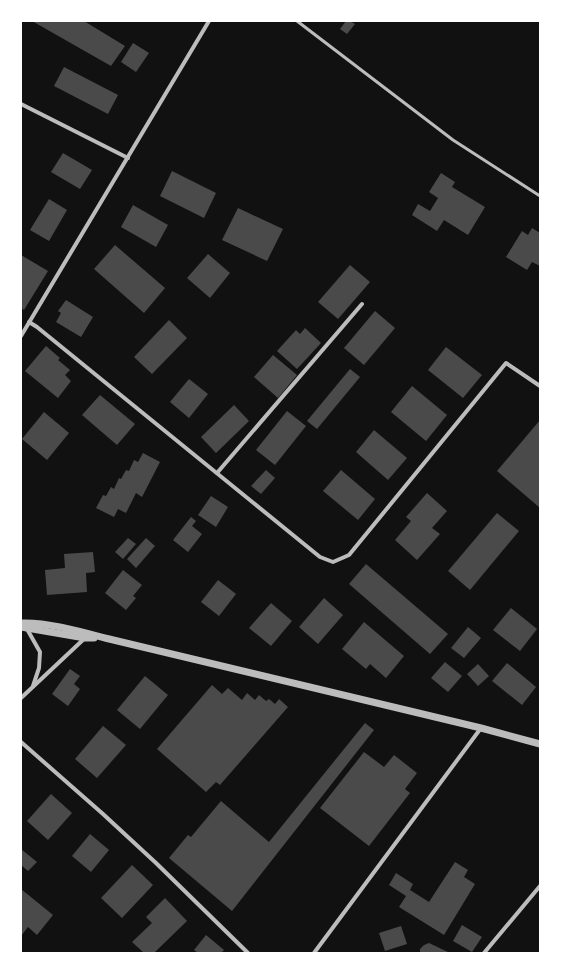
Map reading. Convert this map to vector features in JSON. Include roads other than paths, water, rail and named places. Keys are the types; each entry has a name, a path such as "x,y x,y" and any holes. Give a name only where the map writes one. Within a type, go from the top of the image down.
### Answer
{"street":[{"path":"21,336 209,21"},
{"path":"21,104 128,158"},
{"path":"217,473 362,304"},
{"path":"29,322 320,557 334,562 349,555 506,363 540,386"},
{"path":"21,623 57,627 87,633 481,728 540,744"},
{"path":"24,628 85,638 105,638"},
{"path":"24,628 40,652 39,668 33,687"},
{"path":"21,698 85,638"},
{"path":"314,953 481,728"},
{"path":"21,742 115,825 248,953"},
{"path":"485,953 540,886"}],"lane":[{"path":"297,21 453,140 540,196"}]}
